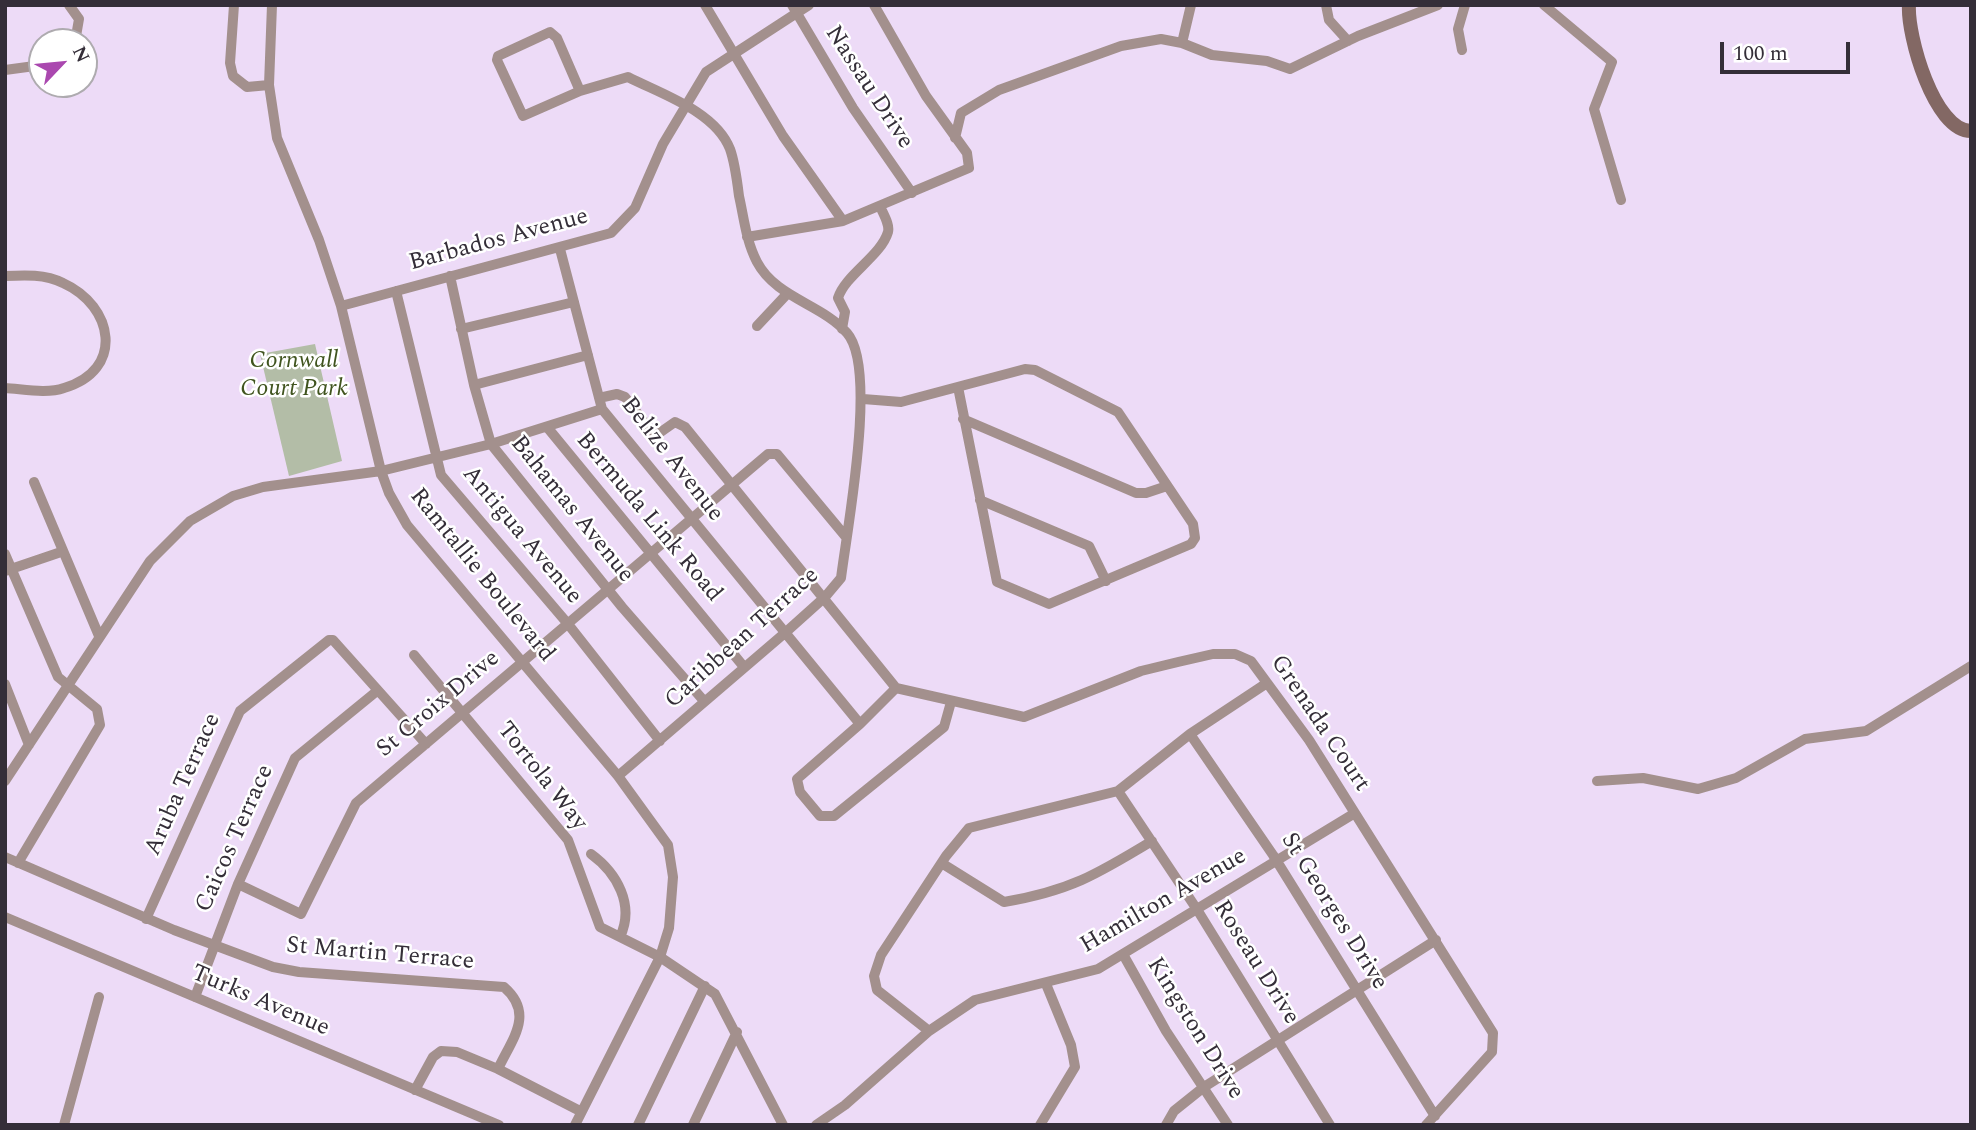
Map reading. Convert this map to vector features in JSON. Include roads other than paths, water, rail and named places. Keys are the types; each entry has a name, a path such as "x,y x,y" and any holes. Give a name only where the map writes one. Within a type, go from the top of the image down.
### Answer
{"street":[{"path":"69,5 79,19 77,28"},
{"path":"234,5 230,63 233,76 247,87 269,85"},
{"name":"Ramtallie Boulevard","path":"272,5 269,85 278,138 320,240 341,306 381,471 389,492 407,525 618,776 668,845 673,877 669,928 660,957 575,1125"},
{"path":"705,5 736,51 783,136 843,221"},
{"name":"Barbados Avenue","path":"341,306 560,249 611,233 624,223 635,208 653,165 706,72 794,9 809,5"},
{"path":"747,237 843,221 963,173 969,168 970,161 920,87 874,5"},
{"path":"1182,43 1191,5"},
{"path":"1326,5 1329,20 1348,41"},
{"path":"955,138 958,120 965,109 1011,83 1121,46 1161,39 1182,43 1199,52 1267,61 1290,69 1306,64 1348,41 1438,5"},
{"path":"1462,50 1458,29 1465,5"},
{"path":"1544,5 1612,62 1594,109 1621,200"},
{"path":"1909,5 1909,33 1927,82 1955,126 1971,131"},
{"name":"Nassau Drive","path":"794,9 853,108 912,192"},
{"name":"Caribbean Terrace","path":"580,91 557,38 550,32 498,56 497,60 523,116 580,91 628,77 685,106 707,120 722,134 729,148 747,237 758,264 787,294 824,314 842,329 856,348 863,399 841,578 825,597 786,632 618,776"},
{"path":"5,70 28,67"},
{"path":"842,329 845,312 838,298 839,293 846,280 865,267 888,234 888,224 880,206"},
{"name":"Belize Avenue","path":"560,249 601,404 690,520 860,724"},
{"path":"5,276 44,276 78,292 91,305 106,340 106,356 97,370 80,382 61,390 5,388"},
{"name":"Bahamas Avenue","path":"450,276 474,385 491,444 608,590 704,701"},
{"name":"Antigua Avenue","path":"396,291 441,475 568,624 660,741"},
{"path":"757,326 787,294"},
{"path":"461,329 574,302"},
{"path":"474,385 588,355"},
{"path":"863,399 901,402 1025,369 1044,374 1118,412 1193,524 1195,538 1191,544 1049,604 997,582 958,387"},
{"path":"5,781 150,561 190,521 222,502 263,487 381,471 491,444 547,427 601,404 617,394 625,397 655,436 678,422 825,597 896,688 860,724 797,779 800,792 820,816 834,816 944,727 951,702"},
{"path":"963,419 1136,493 1155,491 1167,486"},
{"name":"Bermuda Link Road","path":"547,427 744,667"},
{"name":"St Croix Drive","path":"238,884 301,914 356,803 768,454 776,454 846,537"},
{"path":"34,482 61,552 99,636"},
{"path":"980,500 1089,546 1106,581"},
{"path":"8,570 61,552"},
{"path":"5,554 8,570 58,677 97,709 101,717 100,726 18,863"},
{"name":"Aruba Terrace","path":"146,919 240,711 331,640 426,744"},
{"name":"Grenada Court","path":"896,688 1024,717 1141,671 1213,654 1235,654 1251,661 1309,740 1493,1033 1492,1052 1426,1125"},
{"name":"Tortola Way","path":"414,656 568,840 600,927 660,957 715,994 783,1125"},
{"path":"1597,781 1643,778 1698,789 1736,778 1805,739 1866,731 1971,666"},
{"path":"929,1031 877,990 874,976 881,956 970,828 1118,791 1190,734 1267,683"},
{"path":"5,684 29,745"},
{"name":"Caicos Terrace","path":"195,997 238,884 295,758 377,691"},
{"name":"St Georges Drive","path":"1190,734 1277,862 1434,1116"},
{"name":"Roseau Drive","path":"1118,791 1198,911 1330,1125"},
{"name":"Hamilton Avenue","path":"816,1125 845,1105 929,1031 975,1000 1098,969 1124,956 1355,813"},
{"path":"943,864 1004,902 1044,895 1087,880 1152,841"},
{"path":"590,854 612,872 626,904 620,937"},
{"name":"St Martin Terrace","path":"5,858 146,919 273,967 299,972 504,987 516,998 520,1023 498,1069"},
{"name":"Turks Avenue","path":"5,917 499,1125"},
{"path":"1166,1125 1174,1111 1205,1087 1436,940"},
{"name":"Kingston Drive","path":"1124,956 1166,1031 1228,1125"},
{"path":"1040,1125 1075,1068 1071,1045 1046,984"},
{"path":"638,1125 705,986"},
{"path":"64,1125 99,997"},
{"path":"693,1125 737,1032"},
{"path":"415,1090 433,1057 441,1051 457,1052 498,1069 580,1111"}],"park label":[{"name":"Cornwall Court Park","path":"294,376"}]}
